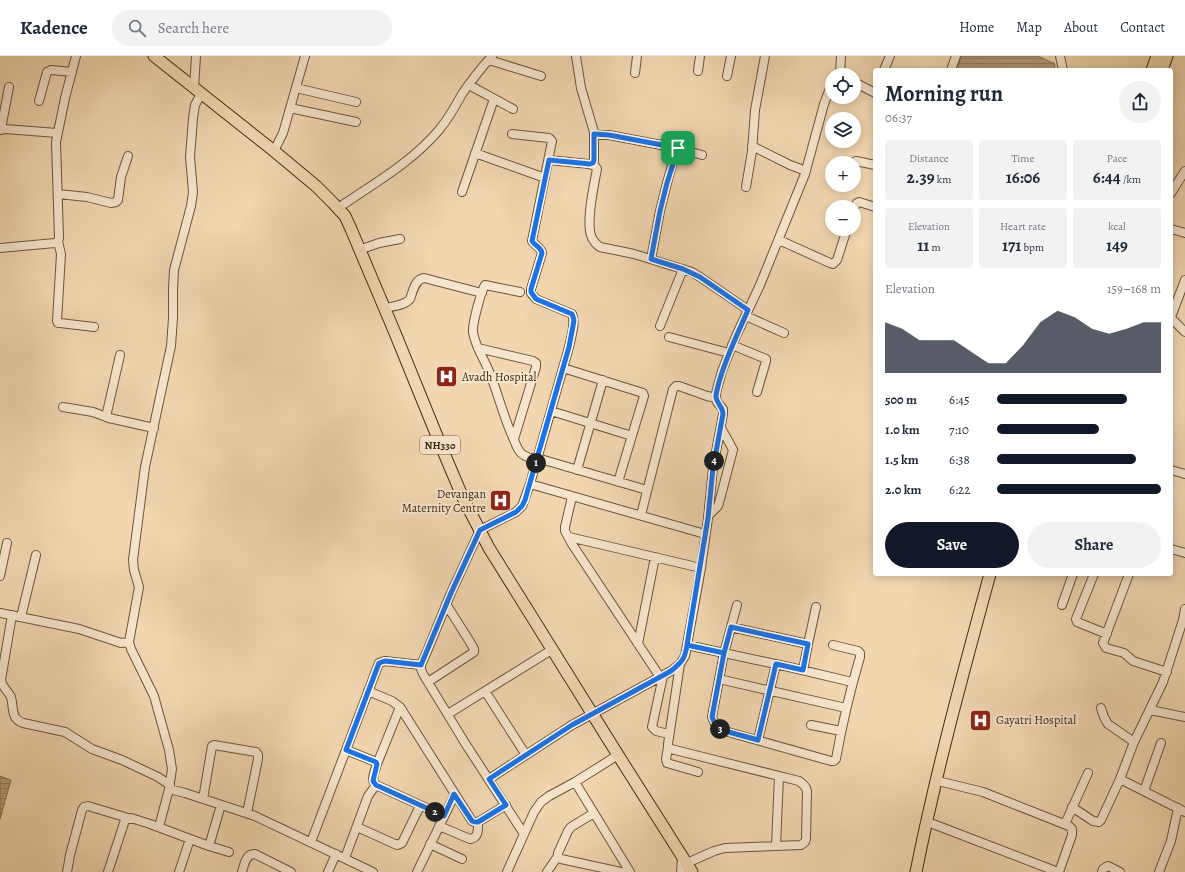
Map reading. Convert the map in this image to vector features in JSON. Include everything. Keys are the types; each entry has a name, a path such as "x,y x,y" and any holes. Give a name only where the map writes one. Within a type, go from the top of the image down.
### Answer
{"highway":[{"name":"NH330","path":"154,56 316,186 345,216 463,498 489,548 553,649 685,866"},
{"path":"1153,68 1157,56"},
{"path":"1163,68 1167,56"},
{"path":"916,872 924,830 963,672 989,576"},
{"path":"923,872 942,782 972,657 995,576"}],"street":[{"path":"76,56 56,142 58,241 60,254 57,321 60,323 94,327"},
{"path":"159,827 172,770 169,750 154,696 129,642 139,587 134,570 134,560 145,467 171,346 174,270 191,206 193,192 190,157 192,126 198,91 196,56"},
{"path":"274,151 283,133 305,56"},
{"path":"576,56 581,88 594,134 594,160 593,163 590,164"},
{"path":"635,73 636,56"},
{"path":"698,72 700,56"},
{"path":"727,76 731,56"},
{"path":"746,187 755,110 765,56"},
{"path":"840,68 841,56"},
{"path":"885,68 890,56"},
{"path":"952,68 956,56"},
{"path":"1060,56 1063,68"},
{"path":"338,208 396,169 438,131 469,85 490,58 541,76"},
{"path":"39,101 47,72 49,70 72,72"},
{"path":"469,85 513,109"},
{"path":"861,86 873,92"},
{"path":"9,87 1,130 58,133"},
{"path":"296,88 356,102"},
{"path":"462,192 494,99"},
{"path":"489,779 572,725 593,715 671,671 680,664 685,656 701,568 713,468 723,414 723,409 717,402 716,393 731,349 806,171 825,101"},
{"path":"290,108 356,122"},
{"path":"512,134 549,138 552,142 532,241 542,253 531,292 536,299 572,314 573,326 569,347 551,411 530,484 522,506 516,512 480,530 446,604 421,665 421,669 524,834"},
{"path":"594,134 609,135 678,148 702,155"},
{"path":"752,146 790,165 806,171"},
{"path":"651,259 660,211 678,148"},
{"path":"475,153 545,178"},
{"path":"58,194 87,197 111,203 116,202 118,200 122,173 128,156"},
{"path":"549,160 590,164 595,166 597,169 589,222 592,239 600,247 651,259 683,269 700,277 747,313 784,333"},
{"path":"861,162 873,165"},
{"path":"1173,191 1185,172"},
{"path":"861,203 873,206"},
{"path":"1173,230 1185,233"},
{"path":"778,240 833,264 837,260 845,236"},
{"path":"359,250 380,243 400,239"},
{"path":"0,248 55,243 58,241"},
{"path":"660,326 683,269"},
{"path":"384,308 405,304 408,302 417,281 420,278 482,293"},
{"path":"1173,313 1185,280"},
{"path":"520,292 487,285 484,287 473,326 473,332 478,348 488,369 504,417 521,453 524,456 647,490"},
{"path":"1173,320 1185,332"},
{"path":"669,337 731,349 766,359 756,392"},
{"path":"478,348 536,363 514,439"},
{"path":"106,417 120,355"},
{"path":"563,368 643,393 644,396 618,482"},
{"path":"577,470 603,380"},
{"path":"641,515 672,396 676,386 716,398"},
{"path":"63,407 88,411 106,417 154,428"},
{"path":"551,411 632,436"},
{"path":"708,516 718,506 733,450 721,428"},
{"path":"1173,471 1185,474"},
{"path":"530,484 705,534"},
{"path":"572,497 565,531 661,677 652,728 656,731 669,734"},
{"path":"569,537 701,568"},
{"path":"0,576 7,543"},
{"path":"1173,550 1185,553"},
{"path":"21,617 36,555"},
{"path":"638,644 655,557"},
{"path":"1062,605 1072,576"},
{"path":"1093,576 1076,619 1077,622 1107,634"},
{"path":"1128,576 1104,643 1106,648 1124,653 1133,661 1167,672"},
{"path":"428,682 474,652 470,642 446,604"},
{"path":"737,605 724,653 712,717 716,726 721,730 834,761 836,759 846,708 860,653 858,651 833,645"},
{"path":"803,670 816,607"},
{"path":"1072,807 1093,821 1099,822 1101,820 1120,779 1134,742 1167,672 1183,629 1185,609"},
{"path":"0,613 78,629 121,643 129,642"},
{"path":"12,615 1,684 10,696 15,718 18,721 65,732 92,749 122,760 158,777 169,787 255,816 345,858 368,871"},
{"path":"731,627 808,644"},
{"path":"687,645 852,682"},
{"path":"448,714 553,649"},
{"path":"311,842 379,663 382,661 421,665"},
{"path":"680,664 666,759 667,763 698,772"},
{"path":"758,740 776,664"},
{"path":"719,679 846,708"},
{"path":"368,691 392,701 400,707 472,821 478,822 506,805"},
{"path":"485,691 526,755"},
{"path":"400,707 377,764 373,781 376,785 444,816"},
{"path":"1102,708 1104,717 1108,724 1134,742"},
{"path":"1150,710 1185,717"},
{"path":"811,725 841,731"},
{"path":"1144,791 1161,743"},
{"path":"203,799 212,746 214,745 256,752 258,759 247,813"},
{"path":"668,747 799,781 806,787 807,791 806,839 801,845 725,848 714,850 685,866"},
{"path":"346,750 373,760 377,764"},
{"path":"507,872 534,812 541,802 618,755"},
{"path":"1065,824 1088,773"},
{"path":"776,846 779,776"},
{"path":"1120,779 1182,809 1159,872"},
{"path":"575,782 630,872"},
{"path":"933,824 1058,872 1072,834 1072,829 1070,826 1065,824 983,792 942,782"},
{"path":"345,858 368,796 376,785"},
{"path":"417,872 454,794"},
{"path":"209,846 221,805"},
{"path":"67,872 82,810 84,807 88,806 159,827 229,852"},
{"path":"357,827 397,845 400,844 402,843 420,806"},
{"path":"547,872 558,856 568,831 575,824 594,813"},
{"path":"108,872 125,820 128,818"},
{"path":"439,826 470,839 475,837 478,831 478,822"},
{"path":"180,872 190,839"},
{"path":"430,844 462,859"},
{"path":"242,872 247,858 251,854 255,854 291,872"},
{"path":"328,872 336,854"},
{"path":"558,856 561,859 621,872"},
{"path":"1102,872 1103,869 1108,866 1120,872"}],"shaded area":[{"path":"962,56 1038,56 1055,64 1054,68 958,68"},
{"path":"0,776 11,780 0,819"}],"place":[{"name":"Avadh Hospital","path":"446,377"},
{"name":"Devangan Maternity Centre","path":"501,501"},
{"name":"Gayatri Hospital","path":"980,720"}],"route":[{"path":"678,148 609,135 594,134 593,163 590,164 549,160 532,241 540,248 542,253 531,292 536,299 572,314 574,320 569,347 525,500 516,512 480,530 451,593 421,665 385,661 379,663 346,750 376,762 377,764 373,781 374,784 444,816 454,794 472,821 475,822 478,822 506,805 489,779 572,725 593,715 671,671 683,660 687,645 724,653 712,717 716,726 721,730 758,740 776,664 803,670 808,644 731,627 724,653 687,645 701,568 713,468 723,414 723,409 717,402 716,393 722,372 748,310 692,272 651,259 660,211 678,148"}]}
